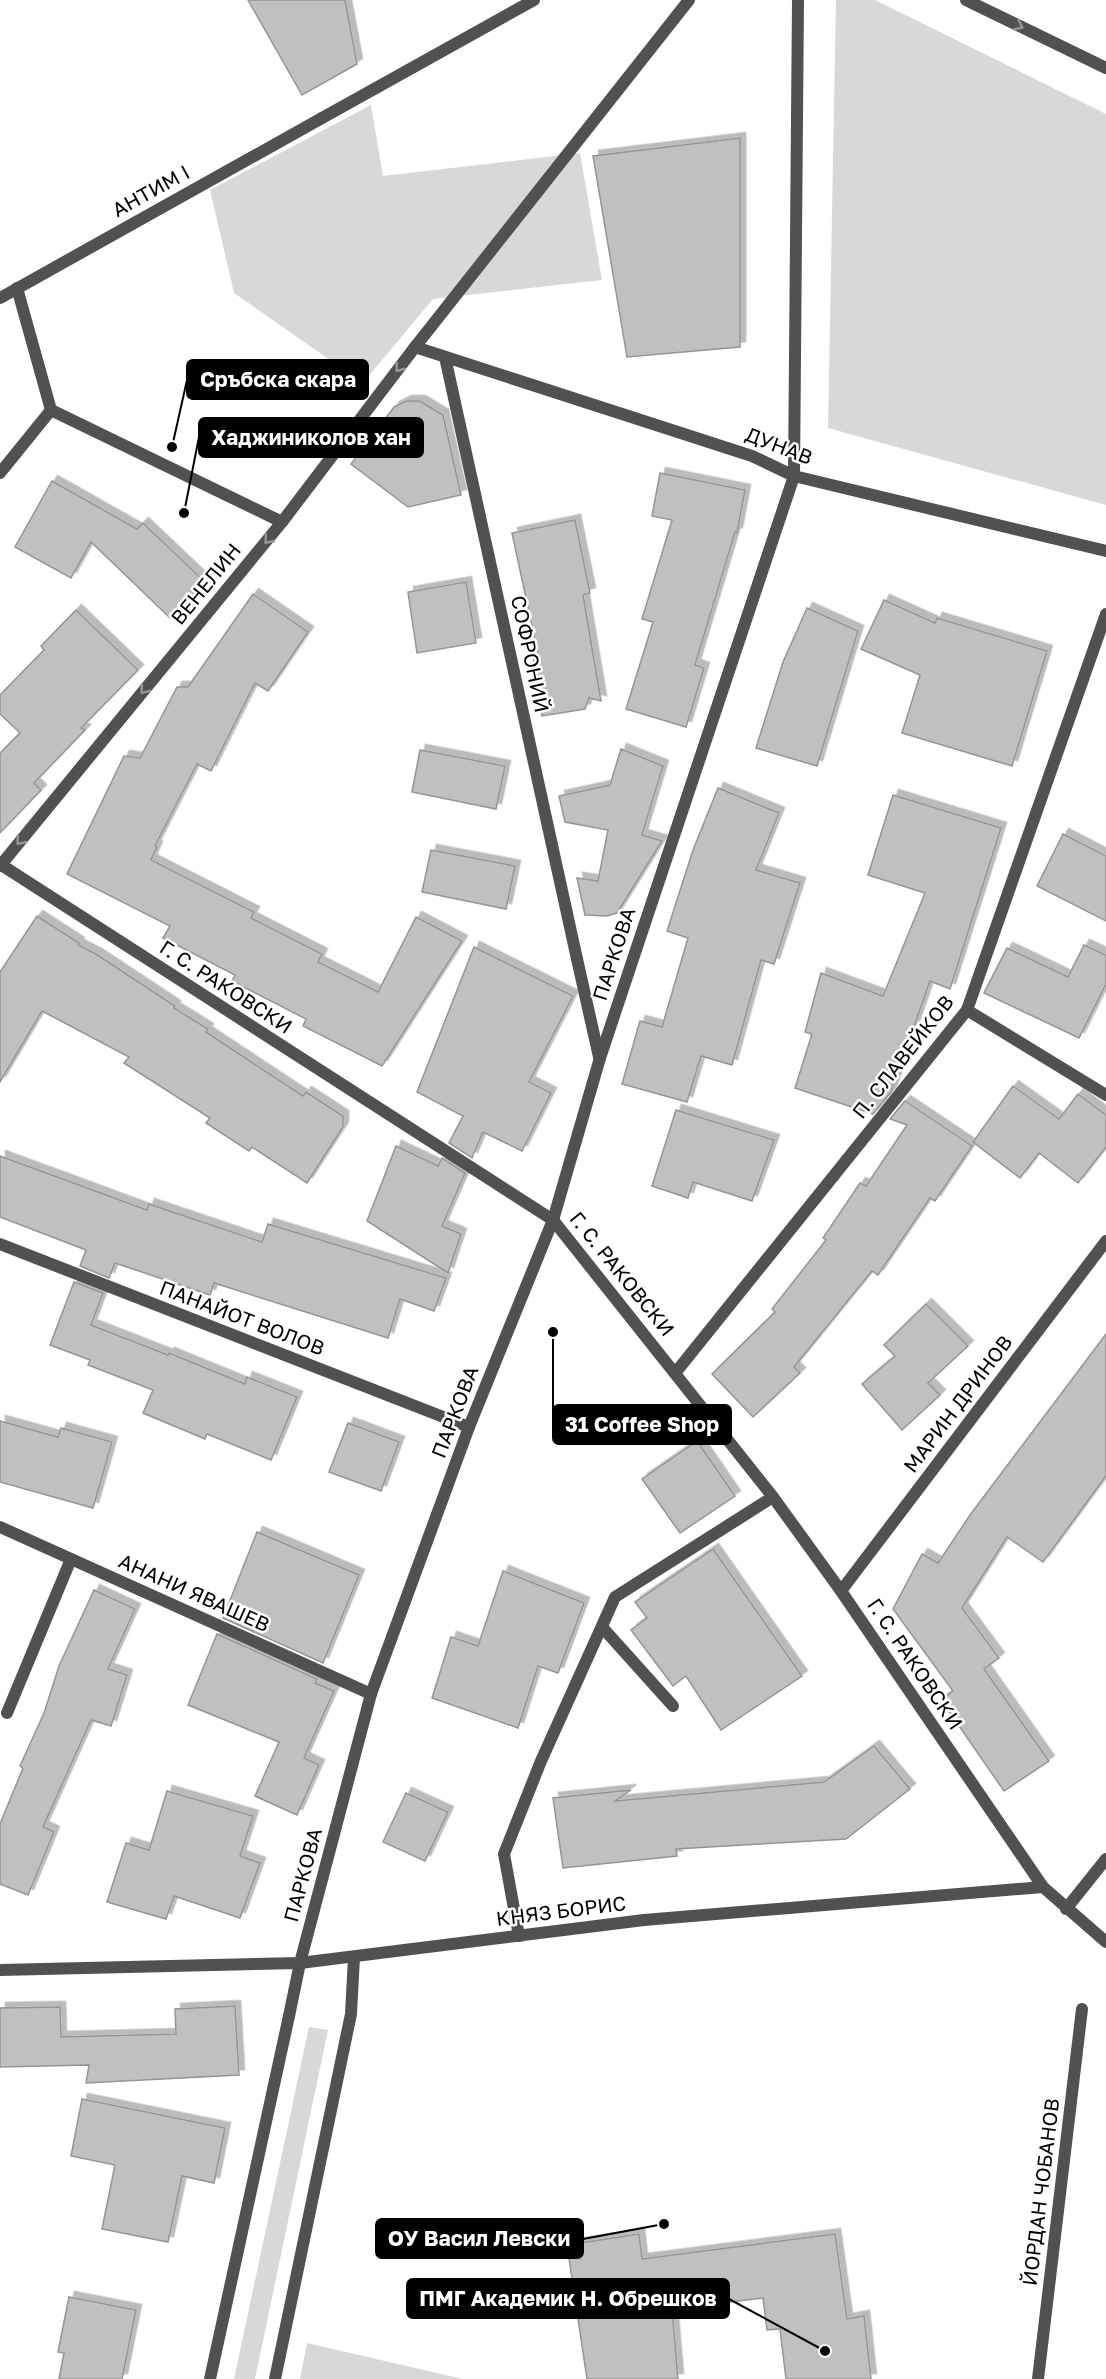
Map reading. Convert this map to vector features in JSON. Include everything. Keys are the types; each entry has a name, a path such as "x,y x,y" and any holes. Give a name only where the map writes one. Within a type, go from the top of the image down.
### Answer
{"street":[{"name":"АНТИМ I","path":"0,298 534,0"},
{"name":"ВЕНЕЛИН","path":"0,865 282,522 415,346 688,0"},
{"name":"ПАРКОВА","path":"210,2379 300,1963 371,1694 469,1427 553,1220 600,1059 794,476 798,0"},
{"path":"966,0 1106,68"},
{"path":"16,288 51,410 282,522"},
{"path":"415,346 445,357"},
{"name":"ДУНАВ","path":"445,357 752,456 794,476 1106,551"},
{"name":"СОФРОНИЙ","path":"445,357 600,1059"},
{"path":"0,473 51,410"},
{"name":"П. СЛАВЕЙКОВ","path":"676,1372 967,1010 1106,614"},
{"name":"Г. С. РАКОВСКИ","path":"0,865 553,1220 773,1497 841,1591 1043,1887"},
{"path":"967,1010 1106,1095"},
{"name":"МАРИН ДРИНОВ","path":"841,1591 1106,1241"},
{"name":"ПАНАЙОТ ВОЛОВ","path":"0,1245 469,1427"},
{"path":"519,1936 504,1854 541,1761 615,1597 773,1497"},
{"name":"АНАНИ ЯВАШЕВ","path":"0,1527 371,1694"},
{"path":"7,1713 71,1559"},
{"path":"602,1627 673,1706"},
{"path":"1066,1909 1106,1859"},
{"path":"1043,1887 1106,1942"},
{"name":"КНЯЗ БОРИС","path":"0,1970 300,1963 644,1920 1043,1887"},
{"path":"275,2379 351,2014 354,1957"},
{"name":"ЙОРДАН ЧОБАНОВ","path":"1038,2379 1082,2009"}],"shaded area":[{"path":"836,0 875,0 1106,114 1106,505 828,428"},
{"path":"371,105 383,176 580,153 602,280 433,299 363,383 234,293 210,190"},
{"path":"309,2027 328,2030 255,2379 234,2379"},
{"path":"307,2343 463,2379 300,2379"}],"building":[{"path":"248,0 345,0 357,64 302,95"},
{"path":"740,138 740,347 627,357 593,156"},
{"path":"406,401 420,401 443,415 461,495 408,507 351,464 394,407"},
{"path":"660,473 745,490 737,533 735,532 695,665 704,668 686,727 626,709 653,622 642,619 672,520 652,516"},
{"path":"52,481 137,529 143,523 205,582 170,618 91,542 71,578 15,547"},
{"path":"575,520 590,593 583,595 601,701 589,698 585,709 542,716 533,655 538,654 512,533"},
{"path":"466,582 476,643 417,653 408,592"},
{"path":"253,594 308,632 268,691 255,683 211,771 197,764 155,846 157,847 151,860 254,912 251,918 322,954 318,962 378,992 416,917 462,941 382,1066 303,1026 306,1019 232,981 235,975 163,938 170,926 67,874 124,756 140,758 177,687 188,687"},
{"path":"884,600 935,623 937,618 1047,651 1012,766 902,733 920,675 861,649"},
{"path":"807,608 858,631 817,766 756,748 783,662"},
{"path":"76,610 138,670 81,728 85,730 34,783 41,790 0,833 0,753 20,733 0,714 0,695 44,650 41,646"},
{"path":"621,749 663,766 642,835 662,841 617,913 607,916 585,915 577,878 598,881 608,830 565,822 559,796 610,785"},
{"path":"420,750 505,766 496,809 412,792"},
{"path":"718,788 779,813 756,870 800,883 774,964 761,960 732,1065 701,1056 687,1102 622,1084 640,1021 662,1027 688,938 667,931 693,850"},
{"path":"893,795 1001,828 950,989 930,981 891,1092 873,1114 795,1088 812,1034 805,1032 821,973 883,996 925,893 868,875"},
{"path":"1063,834 1106,856 1106,921 1037,886"},
{"path":"431,850 515,866 506,909 422,892"},
{"path":"37,916 79,943 78,945 96,954 175,1006 174,1008 208,1029 206,1032 303,1096 306,1092 343,1116 343,1127 307,1183 252,1147 249,1151 206,1123 210,1118 124,1063 129,1057 42,1011 0,1082 0,972"},
{"path":"1084,945 1106,955 1106,984 1079,1038 984,993 1007,948 1068,977"},
{"path":"474,947 573,996 529,1082 551,1093 522,1151 483,1132 472,1158 449,1143 463,1116 417,1092"},
{"path":"1013,1086 1059,1119 1078,1094 1106,1115 1106,1147 1078,1183 1039,1153 1020,1178 973,1142"},
{"path":"905,1101 972,1146 935,1201 930,1198 878,1275 872,1271 794,1367 800,1373 753,1417 712,1374 775,1312 772,1309 826,1240 823,1238 860,1183 866,1186 907,1125 890,1119"},
{"path":"676,1110 774,1140 752,1201 693,1182 688,1198 652,1186"},
{"path":"396,1146 438,1166 442,1158 465,1173 442,1226 461,1234 448,1273 367,1221"},
{"path":"0,1156 147,1210 149,1204 262,1242 268,1224 446,1278 434,1311 400,1299 388,1338 214,1283 210,1295 115,1263 109,1278 80,1266 86,1250 0,1217"},
{"path":"74,1282 103,1293 91,1325 245,1384 247,1377 297,1397 271,1460 207,1434 205,1439 143,1413 153,1390 88,1365 90,1360 50,1345"},
{"path":"926,1304 968,1346 928,1383 940,1395 902,1430 862,1384 895,1356 884,1345"},
{"path":"1106,1334 1106,1476 1043,1562 1007,1537 962,1608 999,1658 984,1669 1049,1761 1004,1791 941,1700 953,1691 893,1609 922,1554 938,1563 970,1515"},
{"path":"0,1421 58,1437 61,1428 112,1442 93,1508 0,1482"},
{"path":"348,1423 399,1442 381,1491 329,1472"},
{"path":"697,1441 735,1496 680,1533 642,1479"},
{"path":"257,1532 359,1575 323,1663 223,1618"},
{"path":"713,1549 802,1676 721,1730 686,1676 673,1686 631,1630 647,1618 635,1602"},
{"path":"503,1571 584,1603 558,1673 538,1666 518,1728 432,1698 451,1637 478,1646"},
{"path":"94,1590 135,1609 108,1669 127,1675 111,1726 91,1720 43,1827 54,1832 28,1895 0,1884 0,1824 23,1768 20,1766 44,1713 59,1666"},
{"path":"217,1634 317,1679 315,1683 334,1691 304,1758 319,1765 297,1815 255,1796 279,1742 188,1705"},
{"path":"874,1746 910,1789 846,1839 676,1849 677,1856 563,1868 553,1798 631,1790 615,1801 824,1782"},
{"path":"167,1791 253,1816 240,1856 260,1863 240,1918 174,1896 166,1919 107,1902 126,1843 149,1850"},
{"path":"406,1793 448,1812 425,1861 383,1842"},
{"path":"235,2006 239,2075 86,2083 89,2065 0,2067 0,2008 60,2007 61,2037 176,2034 175,2009"},
{"path":"82,2099 225,2128 214,2183 182,2176 168,2242 102,2229 115,2165 71,2156"},
{"path":"639,2234 642,2259 835,2234 847,2319 864,2316 871,2379 786,2379 780,2329 767,2330 763,2298 672,2309 678,2379 587,2379 567,2245"},
{"path":"69,2297 136,2310 122,2379 59,2379 64,2353 58,2352"}],"place":[{"name":"Сръбска скара","path":"172,447"},
{"name":"Хаджиниколов хан","path":"184,513"},
{"name":"31 Coffee Shop","path":"553,1332"},
{"name":"ОУ Васил Левски","path":"664,2224"},
{"name":"ПМГ Академик Н. Обрешков","path":"825,2351"}]}
